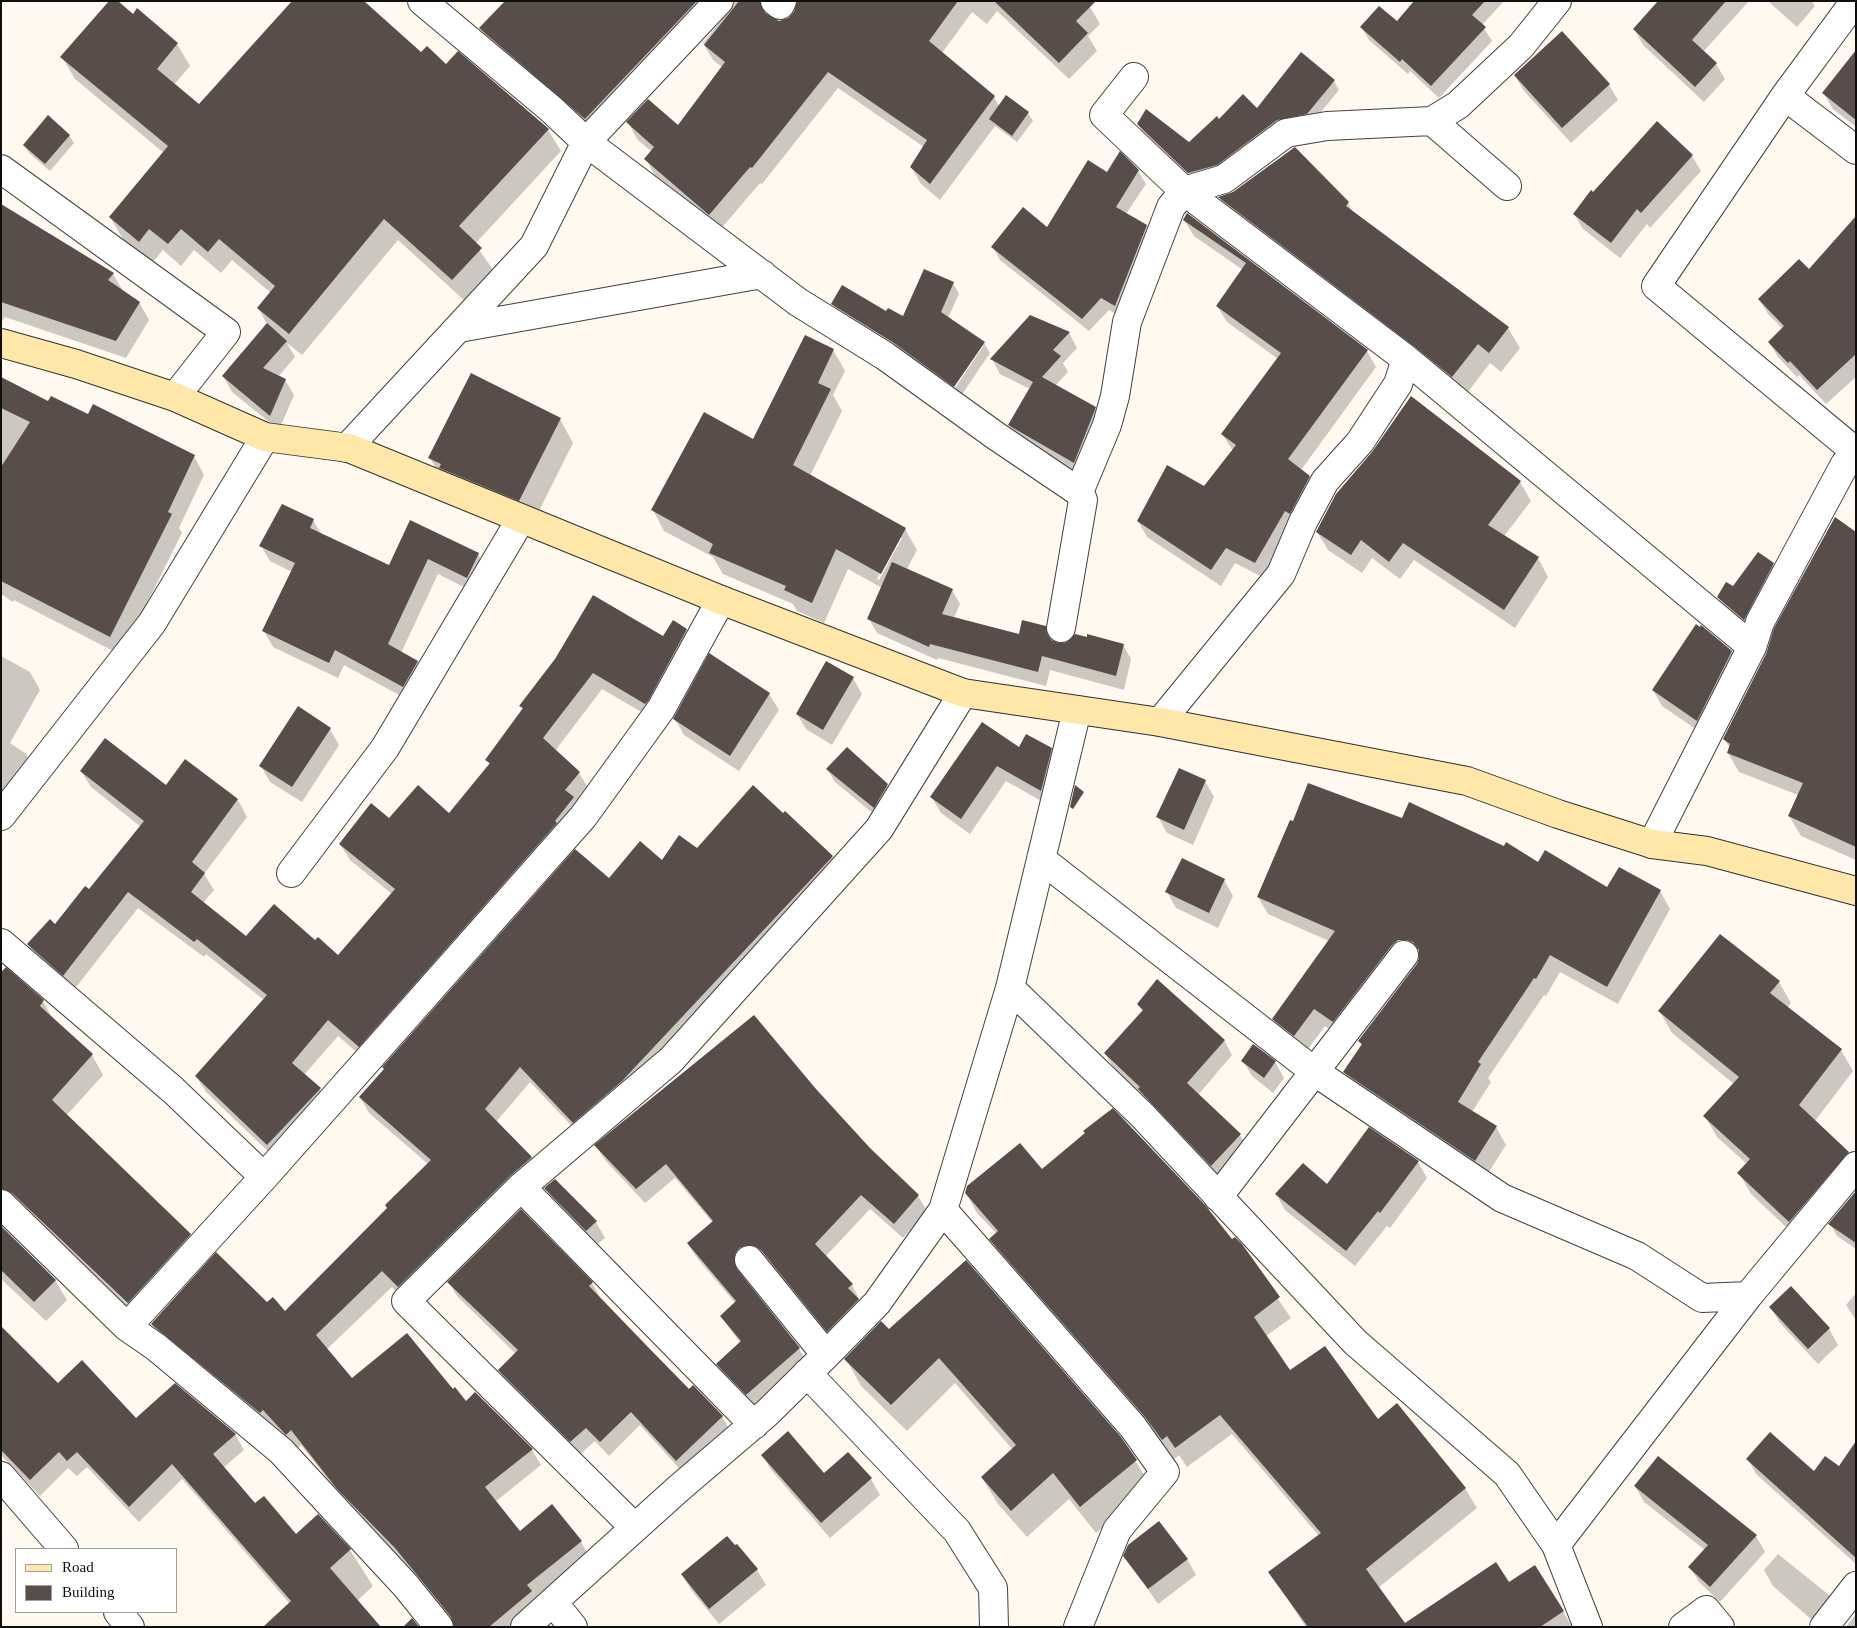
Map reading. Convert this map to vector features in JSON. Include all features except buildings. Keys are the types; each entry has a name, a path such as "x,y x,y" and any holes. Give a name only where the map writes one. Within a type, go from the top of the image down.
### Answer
{"street":[{"path":"422,1 545,103 586,142 798,302 885,356 1079,492 1083,500 1061,628"},
{"path":"347,448 534,246 586,142 719,1"},
{"path":"775,1 780,5 782,1"},
{"path":"1079,492 1107,425 1115,396 1127,322 1171,207 1184,191 1224,179 1286,134 1326,126 1432,121 1458,105 1514,52 1557,1"},
{"path":"1855,1 1785,96 1656,286 1856,452"},
{"path":"1134,78 1104,115 1184,191 1406,359 1752,647"},
{"path":"1785,96 1856,150"},
{"path":"1432,121 1507,186"},
{"path":"1,169 226,332 175,397"},
{"path":"459,328 762,274"},
{"path":"1,343 76,364 175,397 265,437 347,448 721,600 962,693 1160,722 1466,781 1558,814 1652,844 1707,851 1856,891"},
{"path":"1160,722 1281,574 1303,522 1325,481 1360,442 1398,384 1406,359"},
{"path":"1,816 152,623 265,437"},
{"path":"1652,844 1752,647 1760,622 1845,464 1856,456"},
{"path":"292,873 385,748 521,519"},
{"path":"127,1327 264,1177 583,817 661,709 721,600"},
{"path":"635,1528 406,1301 521,1187 672,1060 879,829 962,693"},
{"path":"525,1627 754,1425 817,1364 877,1303 943,1210 1010,988 1077,710"},
{"path":"1041,859 1315,1072 1502,1198 1637,1256 1702,1298 1748,1296"},
{"path":"1,943 173,1090 264,1177"},
{"path":"1218,1197 1404,955"},
{"path":"1010,988 1142,1114 1355,1342 1507,1474 1556,1546 1588,1627"},
{"path":"1556,1546 1748,1296 1856,1166"},
{"path":"521,1187 754,1425"},
{"path":"1,1204 127,1327 156,1347 281,1452 406,1586 439,1627"},
{"path":"943,1210 1133,1427 1165,1472 1117,1530 1078,1627"},
{"path":"749,1260 817,1364 957,1531 993,1588 994,1627"},
{"path":"1,1476 63,1548"},
{"path":"1824,1627 1856,1586"},
{"path":"553,1602 573,1627"},
{"path":"1683,1627 1706,1610 1720,1627"},
{"path":"114,1627 126,1622"}]}
